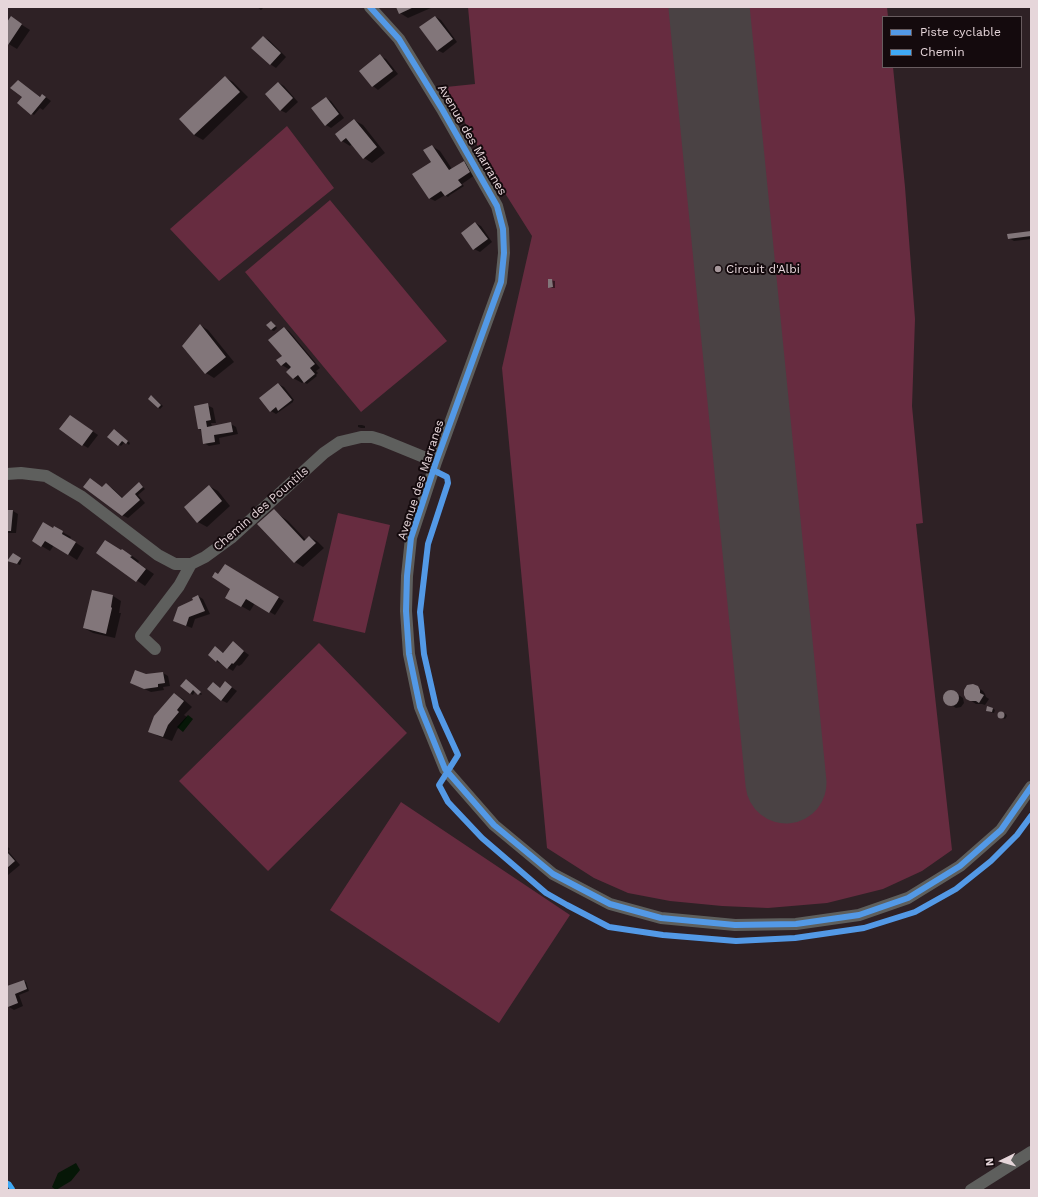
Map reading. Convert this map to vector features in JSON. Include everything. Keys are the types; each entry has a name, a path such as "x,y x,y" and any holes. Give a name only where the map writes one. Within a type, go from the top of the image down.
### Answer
{"street":[{"name":"Avenue des Marranes","path":"370,7 399,39 442,109 497,206 503,229 504,253 501,282 436,462 411,538 407,576 406,611 409,654 420,706 445,768 494,825 553,874 610,904 661,918 734,925 796,924 859,915 908,898 960,866 1001,830 1031,787"},
{"name":"Chemin des Pountils","path":"191,564 205,557 231,538 324,453 340,442 361,437 372,437 436,462"},
{"path":"7,474 21,473 46,476 82,497 158,555 175,564 191,564 179,586 141,636 155,649"},
{"path":"971,1190 1031,1152"}],"shaded area":[{"path":"468,7 887,7 888,16 882,16 882,68 893,68 905,187 915,319 912,406 923,523 916,524 952,850 922,871 883,889 827,903 768,908 722,906 670,901 628,893 594,878 547,848 502,368 532,236 491,171 446,87 475,84","holes":["768,325 813,780 757,786 713,331"]},
{"path":"287,126 334,188 219,281 170,229"},
{"path":"330,200 447,341 361,412 245,272"},
{"path":"338,513 390,525 365,633 313,621"},
{"path":"319,643 407,733 268,871 179,781"},
{"path":"188,715 193,719 183,732 177,727"},
{"path":"401,802 570,915 499,1023 330,910"},
{"path":"76,1163 80,1170 71,1181 56,1190 52,1187 58,1173"}],"building":[{"path":"396,7 414,7 399,14"},
{"path":"11,16 22,24 8,45 7,22"},
{"path":"435,16 453,39 437,51 419,27"},
{"path":"263,36 281,53 270,65 251,48"},
{"path":"380,54 393,71 372,87 359,71"},
{"path":"225,76 240,92 194,135 179,119"},
{"path":"18,80 40,97 42,94 46,97 31,115 17,103 22,97 10,88"},
{"path":"278,82 293,98 280,111 265,94"},
{"path":"326,97 339,114 325,126 311,108"},
{"path":"354,119 377,147 363,159 346,138 341,142 335,134"},
{"path":"432,145 449,170 464,161 470,172 458,180 462,185 445,196 441,191 429,199 412,174 431,162 423,150"},
{"path":"475,222 488,239 473,250 461,233"},
{"path":"1031,231 1031,236 1008,239 1007,234"},
{"path":"548,279 552,279 553,287 548,288"},
{"path":"271,321 276,326 271,330 266,325"},
{"path":"200,324 226,357 205,374 182,346"},
{"path":"284,327 315,364 310,368 315,374 304,383 298,375 293,379 286,372 291,367 286,362 281,366 276,360 282,356 268,340"},
{"path":"278,383 292,400 278,411 276,407 270,412 259,398"},
{"path":"151,395 161,405 158,408 148,399"},
{"path":"208,403 211,420 206,421 207,427 231,422 233,432 214,435 215,442 203,444 201,429 198,429 194,406"},
{"path":"70,415 93,431 82,446 59,429"},
{"path":"114,429 128,441 126,444 122,441 118,446 107,437"},
{"path":"90,478 102,487 106,483 122,498 139,482 143,487 135,494 140,500 122,516 83,487"},
{"path":"209,485 222,501 197,523 184,507"},
{"path":"274,509 304,541 309,536 316,543 294,563 257,524"},
{"path":"7,510 13,510 11,531 7,531"},
{"path":"43,522 53,528 54,526 63,531 62,534 76,542 68,555 45,541 41,547 32,541"},
{"path":"105,540 132,556 130,557 146,569 136,582 96,553"},
{"path":"13,553 21,558 17,564 7,561"},
{"path":"225,564 279,597 269,613 246,599 241,607 225,598 230,589 212,577 215,572 218,574"},
{"path":"92,590 113,595 112,608 106,634 83,628"},
{"path":"198,595 205,611 189,617 186,626 173,621 178,607 193,600 192,598"},
{"path":"233,641 244,651 227,669 217,660 216,662 208,655 215,646 223,653"},
{"path":"135,670 146,674 163,672 165,683 158,684 158,687 144,689 130,683"},
{"path":"186,679 201,692 198,695 193,690 190,694 180,686"},
{"path":"225,681 232,687 221,701 207,689 213,682 220,688"},
{"path":"973,684 978,686 980,693 984,695 979,703 966,699 964,695 964,690 967,685"},
{"path":"951,690 958,695 959,698 954,705 951,706 944,701 943,698 948,691"},
{"path":"174,693 184,701 177,710 179,712 168,725 163,737 148,732 154,716"},
{"path":"987,706 993,708 992,712 986,711"},
{"path":"1001,711 1004,712 1004,718 1001,719 998,718 997,715 998,712"},
{"path":"7,852 15,861 7,868"},
{"path":"24,980 27,989 15,994 18,1003 8,1007 7,986"}],"runway":[{"path":"709,7 786,783"}],"marked path":[{"path":"7,1183 13,1190"}],"cycle path":[{"path":"370,7 399,39 442,109 497,206 503,229 504,253 501,282 436,462 411,538 407,576 406,611 409,654 420,707 445,769 494,825 553,874 610,904 661,918 735,925 796,924 859,915 908,898 960,866 1001,830 1031,787"},
{"path":"433,470 447,477 448,483 428,544 420,612 424,654 436,707 458,755 439,785 448,802 482,838 546,893 609,927 663,935 736,941 795,938 864,928 915,912 956,889 991,861 1017,835 1031,816"}],"place":[{"name":"Circuit d'Albi","path":"718,269"}]}
